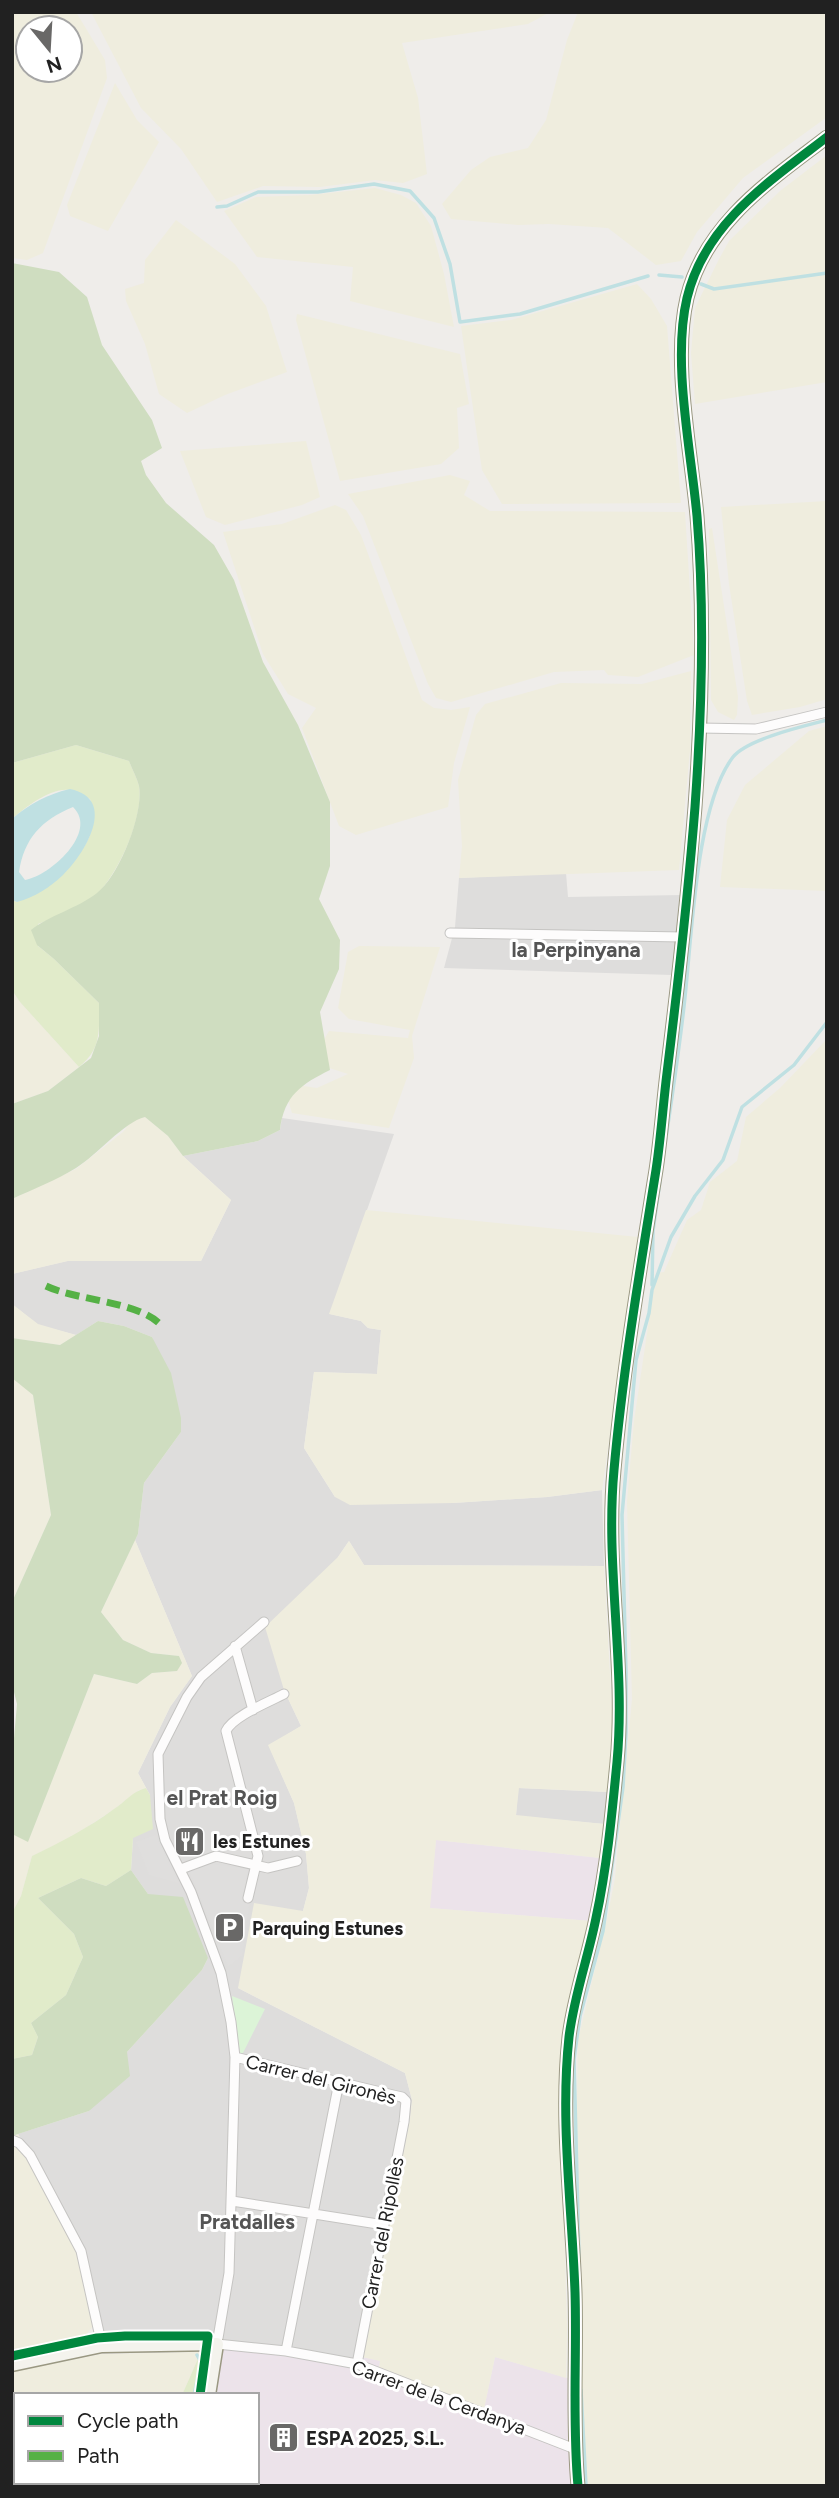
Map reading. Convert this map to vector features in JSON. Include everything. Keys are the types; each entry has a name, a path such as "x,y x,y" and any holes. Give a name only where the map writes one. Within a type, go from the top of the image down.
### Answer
{"street":[{"path":"578,2486 575,2449 575,2300 568,2144 568,2055 576,1997 599,1904 617,1759 620,1712 613,1478 622,1389 662,1127 683,937 700,728 701,581 682,370 682,330 695,273 718,231 748,200 827,137"},
{"path":"700,728 756,729 827,712"},
{"path":"450,933 683,937"},
{"path":"209,2393 227,2293 235,2057 221,1973 181,1869 165,1840 160,1819 158,1754 201,1677 264,1622"},
{"path":"235,1646 253,1710"},
{"path":"248,1898 258,1856 226,1731 229,1726 253,1710 284,1694"},
{"path":"181,1869 216,1856 268,1868 297,1861"},
{"name":"Carrer del Gironès","path":"235,2057 402,2097 405,2101"},
{"path":"286,2351 339,2082"},
{"name":"Carrer del Ripollès","path":"357,2364 404,2122 405,2101"},
{"path":"12,2140 19,2143 30,2155 81,2252 102,2346"},
{"path":"232,2201 384,2225"},
{"path":"12,2365 102,2346 217,2344"},
{"name":"Carrer de la Cerdanya","path":"217,2344 286,2351 357,2364 575,2449"}],"shaded area":[{"path":"12,12 76,12 77,14 14,14 14,84 84,84 84,25 105,60 107,78 43,253 27,260 12,258"},
{"path":"91,12 550,12 528,24 402,43 418,98 427,174 403,183 375,180 320,187 263,186 217,202 181,149 141,108"},
{"path":"578,12 827,12 827,117 743,178 697,232 681,261 656,265 608,228 518,225 451,219 442,204 471,170 490,157 528,148 546,120 567,40"},
{"path":"115,83 137,120 159,142 108,231 70,216 67,205"},
{"path":"827,155 827,382 695,404 691,353 695,308 718,261 729,241 780,191"},
{"path":"375,188 401,195 416,203 431,226 454,327 350,301 353,267 257,257 224,211 256,197 311,195"},
{"path":"176,220 235,264 266,306 287,372 225,395 187,413 159,394 145,344 126,301 125,289 144,283 145,260"},
{"path":"637,284 651,299 667,326 681,503 502,504 482,470 461,326 511,320"},
{"path":"297,314 460,354 469,404 457,408 459,448 441,464 340,481 296,320"},
{"path":"306,441 320,497 302,505 225,525 206,517 180,451"},
{"path":"450,475 470,481 464,495 490,511 685,512 694,655 638,677 608,675 604,670 554,672 451,702 436,698 428,684 363,516 348,494"},
{"path":"827,501 827,699 800,707 752,715 747,701 729,584 721,507"},
{"path":"335,505 346,510 361,535 422,700 434,708 451,710 470,707 454,763 448,807 356,835 339,826 302,728 316,708 288,694 263,654 223,532 282,524"},
{"path":"712,528 738,697 734,720 718,712 711,700 709,529"},
{"path":"691,671 690,750 679,870 459,878 462,846 458,780 476,715 485,704 561,683 642,684"},
{"path":"827,726 827,891 720,887 727,820 745,785 809,731"},
{"path":"566,873 568,897 682,895 672,975 444,968 455,927 459,878"},
{"path":"359,946 440,947 412,1036 414,1058 389,1128 292,1113 283,1083 317,1088 348,1074 311,1062 329,1031 408,1038 410,1030 349,1019 338,1008 348,952"},
{"path":"12,990 79,1067 48,1091 12,1104"},
{"path":"827,1039 827,2486 585,2486 581,2415 582,2278 576,2155 578,2040 615,1878 632,1699 627,1501 634,1421 656,1273 664,1272 687,1220 701,1210 710,1182 737,1161 746,1117 780,1088"},
{"path":"145,1117 168,1136 183,1156 231,1200 201,1261 68,1261 12,1274 12,1199 76,1169 123,1132 132,1120"},
{"path":"282,1118 394,1134 330,1314 361,1321 368,1328 381,1330 377,1374 314,1372 304,1448 335,1497 453,1503 547,1497 602,1490 604,1566 364,1565 349,1541 338,1557 284,1690 301,1726 269,1746 294,1803 306,1854 309,1888 303,1911 238,1988 405,2073 412,2100 410,2119 362,2357 350,2359 225,2341 201,2352 102,2354 78,2247 18,2134 89,2111 127,2052 202,1970 208,1958 148,1894 131,1870 133,1838 150,1795 138,1773 170,1707 192,1676 135,1540 144,1483 181,1432 152,1337 124,1326 98,1321 76,1335 38,1325 12,1304 12,1274 67,1261 201,1261 231,1200 183,1156 258,1141 280,1130"},
{"path":"366,1210 638,1237 602,1490 547,1497 453,1503 350,1505 335,1497 304,1448 314,1372 377,1374 381,1330 368,1328 361,1321 329,1314"},
{"path":"12,1304 38,1324 76,1335 60,1345 12,1338"},
{"path":"13,1378 33,1395 51,1515 12,1602"},
{"path":"135,1540 192,1676 170,1707 138,1773 146,1788 139,1790 70,1838 32,1856 21,1896 12,1913 12,1834 28,1841 94,1674 137,1684 152,1673 177,1671 179,1656 151,1653 123,1640 101,1612"},
{"path":"349,1541 364,1565 604,1566 613,1729 608,1792 519,1788 516,1815 604,1824 600,1858 436,1840 430,1908 591,1921 565,2023 560,2077 566,2378 495,2357 484,2409 379,2367 380,2361 362,2357 410,2119 412,2100 405,2073 238,1988 254,1903 303,1911 309,1888 306,1854 294,1803 268,1745 301,1726 284,1690 265,1627 338,1557"},
{"path":"518,1788 608,1792 604,1824 516,1816"},
{"path":"156,1835 179,1883 149,1875 136,1842"},
{"path":"436,1840 600,1858 591,1921 429,1908"},
{"name":"Parquing Estunes","path":"211,1864 248,1869 243,1898 250,1900 242,1956 228,1967 189,1871"},
{"path":"18,2134 78,2247 96,2322 86,2335 12,2350 12,2136"},
{"path":"225,2341 350,2359 362,2357 381,2361 379,2367 484,2409 495,2357 581,2382 585,2486 183,2486 259,2484 259,2393 199,2393 205,2362 201,2352"},
{"path":"201,2352 183,2393 14,2393 14,2484 142,2484 141,2486 12,2486 12,2372 102,2354"}],"green space":[{"path":"12,263 59,272 87,297 102,345 152,420 162,448 141,461 146,475 166,503 214,545 234,580 263,662 298,725 330,802 330,866 319,899 340,940 339,969 320,1012 330,1070 311,1080 290,1099 280,1130 258,1141 183,1156 168,1136 145,1117 128,1125 76,1168 12,1199 12,1104 48,1091 91,1058 99,1036 99,1003 37,945 31,930 89,898 105,885 128,844 140,798 139,786 129,761 76,745 12,763"},
{"path":"76,745 129,761 139,786 140,798 129,842 115,870 100,891 79,906 38,924 38,946 99,1003 98,1038 92,1053 79,1067 12,990 12,900 17,902 73,861 90,834 93,818 90,799 77,792 62,790 46,795 12,819 12,763"},
{"path":"98,1321 124,1326 152,1337 171,1373 181,1418 181,1432 144,1483 138,1534 101,1612 123,1640 151,1653 179,1656 182,1663 177,1671 152,1673 137,1684 94,1674 28,1842 12,1834 12,1761 17,1704 12,1684 12,1602 51,1515 33,1395 12,1378 12,1338 60,1345"},
{"path":"146,1788 150,1795 153,1829 133,1838 131,1870 106,1886 81,1878 38,1898 74,1934 83,1957 66,1995 31,2023 38,2037 32,2055 12,2059 12,1913 21,1896 32,1856 84,1829 133,1794"},
{"path":"131,1870 148,1894 183,1897 208,1958 202,1970 127,2052 130,2076 89,2111 12,2136 12,2059 32,2055 38,2037 31,2023 66,1995 83,1957 74,1934 38,1898 81,1878 106,1886"},
{"path":"232,1996 265,2009 243,2053 240,2053"},
{"path":"201,2352 205,2362 199,2393 183,2393"}],"water":[{"path":"70,789 85,795 93,804 93,828 87,842 63,875 42,892 17,902 12,900 12,819 39,800","holes":["73,807 79,817 80,828 68,851 47,870 25,880 19,872 21,860 36,832 52,818"]}],"waterway":[{"path":"217,207 227,206 258,192 318,192 374,184 410,191 434,218 450,264 460,322 520,314 648,276"},
{"path":"701,284 714,289 827,273"},
{"path":"659,275 682,277"},
{"path":"665,1145 703,838 721,779 733,757 750,744 827,720"},
{"path":"579,2259 574,2059 580,2016 603,1931 623,1787 626,1672 622,1515 636,1360 649,1313 652,1290 671,1237 695,1196 723,1160 742,1107 794,1065 827,1022"},
{"path":"652,1285 653,1231 660,1181"},
{"path":"194,2393 201,2362 197,2355"},
{"path":"581,2390 586,2486"}],"marked path":[{"path":"46,1286 138,1311 161,1325"}],"cycle path":[{"path":"578,2486 575,2437 575,2292 566,2132 569,2037 603,1879 615,1782 619,1689 612,1543 614,1470 627,1357 659,1145 679,973 695,807 699,734 701,589 697,516 682,378 683,323 687,298 696,271 708,247 724,226 762,188 827,137"},
{"path":"12,2356 97,2338 208,2336 200,2393"}],"place":[{"name":"les Estunes","path":"190,1841"},
{"name":"Parquing Estunes","path":"229,1928"},
{"name":"ESPA 2025, S.L.","path":"283,2438"}],"district":[{"name":"la Perpinyana","path":"576,950"},
{"name":"el Prat Roig","path":"222,1798"},
{"name":"Pratdalles","path":"247,2222"}]}
